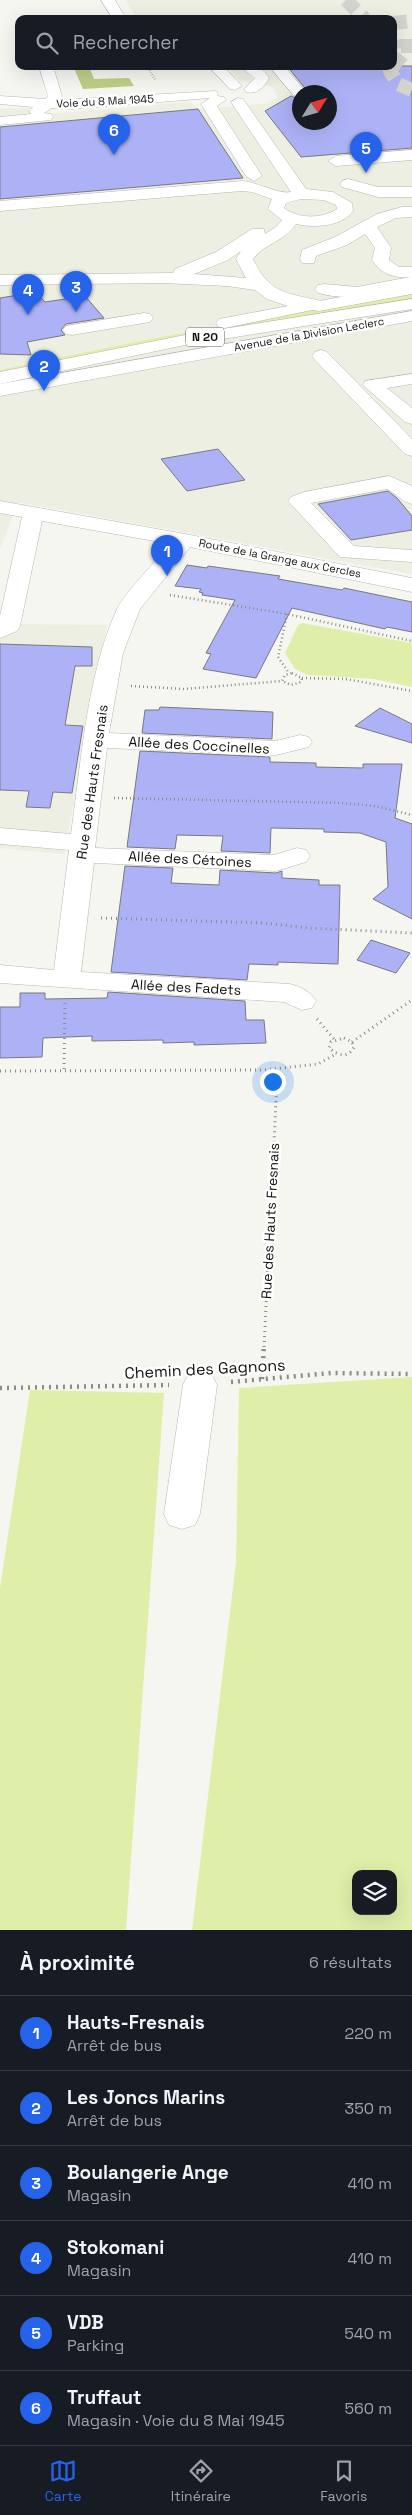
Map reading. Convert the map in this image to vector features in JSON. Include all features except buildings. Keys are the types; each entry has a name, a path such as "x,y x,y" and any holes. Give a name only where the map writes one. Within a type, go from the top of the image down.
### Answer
{"main road":[{"path":"108,0 118,15"},
{"path":"0,114 33,112 49,104 55,96 47,70"},
{"path":"220,70 235,86"},
{"path":"254,70 262,78 260,84 251,88 235,86 216,89 213,99 254,176"},
{"path":"279,70 292,85"},
{"path":"0,121 213,99 238,102 255,97 256,92 251,88"},
{"path":"0,89 6,101"},
{"name":"Voie du 8 Mai 1945","path":"6,101 72,105 213,99"},
{"path":"238,102 301,194"},
{"path":"336,161 412,154"},
{"path":"348,184 408,203"},
{"path":"0,206 242,186 254,187 286,210 309,220 328,219"},
{"path":"166,278 222,256 271,225 301,194 327,195 344,203 408,203"},
{"path":"225,323 242,312 252,300 263,257 297,240 328,219 341,214 346,207 344,203"},
{"path":"308,259 308,254 341,240 408,203"},
{"path":"286,210 284,230 246,255 244,259 256,281 270,295 282,300 412,289"},
{"path":"368,226 383,248 398,262 393,271 412,272"},
{"path":"0,280 166,278 256,281"},
{"path":"0,367 225,323 336,294 412,282"},
{"name":"Avenue de la Division Leclerc","path":"0,378 185,340 412,304"},
{"name":"Avenue de la Division Leclerc","path":"0,390 412,316"},
{"path":"72,330 144,318"},
{"path":"321,356 412,450"},
{"path":"410,379 372,385 412,418"},
{"path":"412,498 404,489 389,482 304,498 298,501 348,552 412,556"},
{"name":"Route de la Grange aux Cercles","path":"0,507 186,540 412,584"},
{"path":"0,631 9,626 33,513"},
{"name":"Rue des Hauts Fresnais","path":"66,980 73,917 91,797 96,740 112,653 129,608 186,540"},
{"name":"Allée des Coccinelles","path":"96,740 276,748 300,742"},
{"name":"Allée des Cétoines","path":"0,836 83,849 276,863 297,856"},
{"path":"0,974 66,980"},
{"name":"Allée des Fadets","path":"66,980 290,993 302,1001"},
{"path":"182,1514 200,1385"}],"path":[{"path":"143,590 287,614 412,641"},
{"path":"287,614 278,657 289,673"},
{"path":"282,681 282,676 289,673 297,674 302,678 346,679 412,691"},
{"path":"106,684 184,689 282,681 295,685 301,682 302,678"},
{"path":"91,797 275,803 341,803 374,806 412,815"},
{"path":"73,917 264,923 308,928 384,930 412,933"},
{"path":"64,1069 66,980"},
{"path":"352,1042 412,1000"},
{"path":"339,1038 352,1042 354,1047 352,1051 345,1055 336,1054 329,1048 331,1042 339,1038"},
{"path":"0,1071 64,1069 264,1070 318,1064 336,1054"},
{"name":"Rue des Hauts Fresnais","path":"262,1379 277,1081 274,1074 264,1070"},
{"name":"Chemin des Gagnons","path":"0,1388 200,1385 331,1373 412,1374"}],"shaded area":[{"path":"126,0 412,0 412,574 18,502 0,549 0,109 29,108 37,115 190,102 199,109 264,104 278,98 273,87 240,81 230,70 397,70 397,15 135,15"},
{"path":"75,70 91,70 94,79 129,78 134,86 83,89"},
{"path":"412,291 412,299 375,307 0,373 0,370 145,340"},
{"path":"302,623 412,643 412,687 374,679 308,675 295,669 285,653 298,625"},
{"path":"0,624 107,625 64,854 0,848"},
{"path":"412,1377 412,1930 192,1930 236,1562 239,1388"},
{"path":"30,1390 164,1393 126,1930 0,1930 0,1588"}],"tunnel":[{"path":"346,0 361,15"},
{"path":"397,23 412,21"},
{"path":"397,61 403,54 401,46 412,46"},
{"path":"391,70 398,84 412,90"}],"place":[{"name":"Truffaut","path":"114,155"},
{"name":"VDB","path":"366,173"},
{"name":"Boulangerie Ange","path":"76,312"},
{"name":"Stokomani","path":"28,315"},
{"name":"Les Joncs Marins","path":"44,391"},
{"name":"Hauts-Fresnais","path":"167,576"}]}
